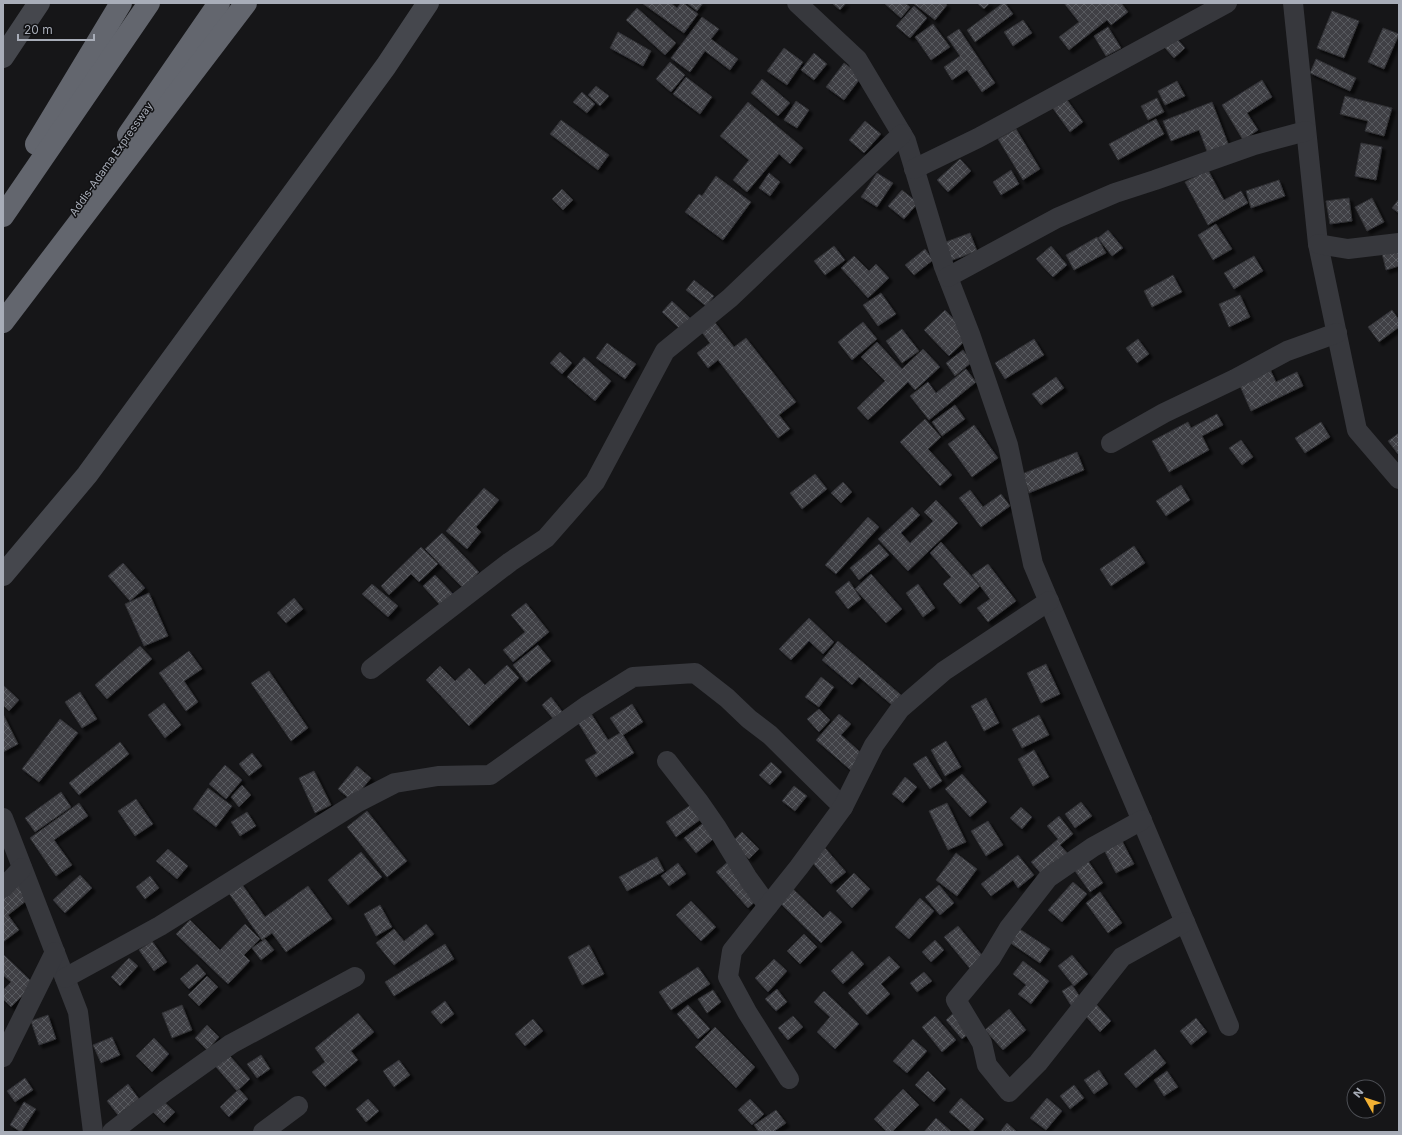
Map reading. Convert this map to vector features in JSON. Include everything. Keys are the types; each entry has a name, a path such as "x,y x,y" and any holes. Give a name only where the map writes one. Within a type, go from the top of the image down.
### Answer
{"highway":[{"path":"3,198 121,3"},
{"path":"3,216 149,3"},
{"name":"Addis-Adama Expressway","path":"3,316 219,3"},
{"path":"3,322 246,3"}],"street":[{"path":"3,57 39,3"},
{"path":"3,574 87,475 386,66 428,3"},
{"path":"797,3 857,59 906,141 948,277 970,334 1008,444 1033,564 1229,1026"},
{"path":"914,169 978,138 1227,3"},
{"path":"1293,3 1318,244 1357,430 1399,479"},
{"path":"948,277 1057,218 1114,193 1254,145 1306,131"},
{"path":"371,669 510,562 546,538 595,482 665,351 730,298 902,134"},
{"path":"1318,244 1348,249 1399,243"},
{"path":"1111,443 1164,413 1235,379 1287,351 1337,333"},
{"path":"789,1079 746,1012 728,977 732,951 799,867 843,806 874,745 900,709 944,671 1049,601"},
{"path":"65,978 160,926 358,802 395,783 438,776 490,776 588,705 633,677 695,673 770,735 843,806"},
{"path":"666,761 708,815 747,877 768,906"},
{"path":"3,818 78,1012 92,1132"},
{"path":"1142,820 1093,847 1048,878 1009,928 991,958 956,1000 982,1043 987,1065 1009,1092 1038,1063 1122,957 1185,922"},
{"path":"3,888 22,868"},
{"path":"3,1057 55,952"},
{"path":"112,1132 165,1091 231,1044 355,977"},
{"path":"263,1132 298,1106"}],"building":[{"path":"642,3 671,3 677,8 681,3 683,3 698,14 684,33"},
{"path":"687,3 703,3 697,11"},
{"path":"832,3 846,3 840,10"},
{"path":"884,3 905,3 910,7 901,18"},
{"path":"913,3 945,3 947,5 935,20"},
{"path":"977,3 990,3 984,9"},
{"path":"1005,3 1013,14 975,42 967,30"},
{"path":"1064,3 1121,3 1128,12 1111,25 1107,20 1069,50 1059,37 1079,22"},
{"path":"914,6 927,18 910,38 896,26"},
{"path":"637,8 676,43 665,55 626,20"},
{"path":"1332,11 1359,21 1344,58 1317,48"},
{"path":"702,17 719,29 711,39 738,59 730,70 705,51 690,72 671,58"},
{"path":"1023,20 1032,33 1013,46 1004,32"},
{"path":"933,24 950,47 931,60 915,37"},
{"path":"1108,27 1121,48 1106,56 1094,36"},
{"path":"1383,28 1399,34 1384,69 1368,62"},
{"path":"959,29 995,83 982,92 967,70 952,80 944,67 960,56 947,37"},
{"path":"1170,31 1185,48 1174,58 1159,41"},
{"path":"618,32 651,51 643,66 610,48"},
{"path":"784,48 803,62 787,85 767,71"},
{"path":"814,53 827,64 814,80 801,70"},
{"path":"1316,59 1356,78 1350,91 1310,73"},
{"path":"670,62 685,75 671,92 656,79"},
{"path":"844,63 862,76 844,100 826,87"},
{"path":"686,77 712,97 700,114 673,94"},
{"path":"762,79 790,103 778,116 751,93"},
{"path":"1262,80 1272,97 1247,113 1258,130 1243,140 1222,105"},
{"path":"1177,81 1185,96 1165,105 1158,91"},
{"path":"596,86 609,96 600,106 588,95"},
{"path":"582,92 595,104 587,113 573,102"},
{"path":"1345,96 1392,108 1384,136 1365,131 1368,121 1340,114"},
{"path":"1065,97 1083,122 1070,132 1052,107"},
{"path":"1157,98 1164,112 1148,120 1141,106"},
{"path":"796,101 809,110 797,128 784,120"},
{"path":"748,102 803,148 790,164 779,154 747,192 733,180 749,160 720,136"},
{"path":"1212,102 1229,146 1208,154 1199,130 1171,141 1163,121"},
{"path":"1156,119 1164,134 1118,160 1109,144"},
{"path":"561,120 609,155 598,170 550,134"},
{"path":"865,121 881,134 864,153 849,140"},
{"path":"1016,129 1040,169 1023,180 998,139"},
{"path":"1361,143 1382,147 1376,180 1355,176"},
{"path":"960,159 971,171 948,192 937,180"},
{"path":"1011,170 1019,184 1001,195 993,182"},
{"path":"1208,170 1224,200 1241,191 1248,203 1208,225 1185,182"},
{"path":"769,173 780,182 770,196 759,188"},
{"path":"877,173 893,183 877,207 861,197"},
{"path":"716,176 751,202 723,240 685,212 699,194 702,196"},
{"path":"1279,180 1285,196 1251,208 1246,191"},
{"path":"562,189 573,200 563,210 552,199"},
{"path":"902,190 918,203 904,219 888,206"},
{"path":"1349,198 1352,221 1330,224 1326,201"},
{"path":"1372,198 1384,222 1367,231 1355,207"},
{"path":"1399,199 1399,213 1392,208"},
{"path":"1216,224 1232,249 1213,260 1198,235"},
{"path":"1108,230 1123,248 1112,256 1098,238"},
{"path":"970,233 977,251 950,261 943,243"},
{"path":"1097,237 1106,253 1074,270 1066,255"},
{"path":"1380,245 1399,251 1399,266 1386,270"},
{"path":"834,246 845,260 825,275 814,261"},
{"path":"1051,246 1067,265 1053,277 1036,259"},
{"path":"925,249 933,260 914,275 905,265"},
{"path":"854,256 869,271 876,264 889,278 868,298 841,268"},
{"path":"1254,256 1263,271 1234,289 1224,273"},
{"path":"1173,275 1182,292 1152,307 1144,291"},
{"path":"694,280 714,296 706,306 686,290"},
{"path":"881,293 896,314 878,326 863,305"},
{"path":"1240,295 1250,317 1229,327 1219,304"},
{"path":"672,301 690,318 680,329 662,312"},
{"path":"945,310 970,336 949,356 924,330"},
{"path":"1392,310 1399,320 1399,327 1379,342 1368,327"},
{"path":"713,320 734,347 746,338 796,402 779,415 790,429 778,438 718,360 708,368 697,353 710,343 700,330"},
{"path":"863,322 877,339 852,360 838,342"},
{"path":"902,329 919,351 902,363 886,341"},
{"path":"1034,339 1044,355 1005,379 995,363"},
{"path":"1138,339 1149,354 1137,363 1126,348"},
{"path":"877,342 902,369 923,349 940,367 915,390 908,382 868,420 857,408 885,381 861,357"},
{"path":"607,343 636,364 625,379 596,358"},
{"path":"963,350 972,362 955,376 946,363"},
{"path":"560,352 572,363 562,374 550,363"},
{"path":"584,357 611,381 595,401 567,377"},
{"path":"1268,365 1276,382 1297,372 1303,386 1251,411 1237,379"},
{"path":"966,369 976,382 929,420 910,396 928,382 936,393"},
{"path":"1056,377 1064,388 1041,405 1032,394"},
{"path":"955,405 965,419 942,436 932,422"},
{"path":"1217,414 1223,425 1202,436 1209,450 1169,472 1152,441 1188,422 1191,428"},
{"path":"925,419 941,437 928,449 952,475 940,486 900,442"},
{"path":"1321,422 1330,437 1305,453 1295,438"},
{"path":"974,425 998,458 972,477 948,444"},
{"path":"1399,433 1399,453 1398,454 1388,441"},
{"path":"1241,440 1253,457 1242,465 1229,448"},
{"path":"1077,452 1084,470 1029,493 1022,474"},
{"path":"815,474 827,489 802,509 790,493"},
{"path":"843,482 852,492 841,503 831,493"},
{"path":"1181,485 1190,500 1166,516 1156,501"},
{"path":"484,488 499,500 476,527 481,532 467,549 446,531"},
{"path":"970,490 983,507 1001,494 1010,506 981,527 959,498"},
{"path":"936,500 958,523 908,571 878,539 912,507 920,515 901,533 910,543 933,521 924,512"},
{"path":"868,517 879,527 836,574 825,565"},
{"path":"442,533 479,572 463,588 425,549"},
{"path":"941,542 980,586 960,604 943,584 951,577 930,553"},
{"path":"879,544 889,555 859,580 850,568"},
{"path":"1134,546 1145,563 1111,586 1100,569"},
{"path":"421,547 438,564 419,582 411,574 389,595 381,586"},
{"path":"123,563 145,588 130,601 108,576"},
{"path":"988,564 1016,601 988,622 977,608 990,599 972,575"},
{"path":"871,574 902,609 886,623 855,589"},
{"path":"435,575 453,594 441,606 423,586"},
{"path":"849,581 861,599 848,609 835,592"},
{"path":"372,584 398,606 388,617 362,594"},
{"path":"918,584 935,608 923,617 906,593"},
{"path":"149,593 168,636 144,646 125,604"},
{"path":"294,598 303,609 286,623 277,613"},
{"path":"526,603 549,632 513,662 503,650 525,632 511,615"},
{"path":"809,618 834,642 823,654 809,641 791,660 779,649"},
{"path":"838,641 901,695 892,705 859,677 852,685 822,660"},
{"path":"538,645 551,661 526,682 513,665"},
{"path":"140,646 152,659 107,699 95,685"},
{"path":"189,651 202,669 184,681 198,702 186,711 159,673"},
{"path":"1046,664 1060,694 1041,703 1027,673"},
{"path":"507,665 519,678 469,726 426,680 440,666 455,681 469,668 485,685"},
{"path":"269,671 308,728 291,741 251,683"},
{"path":"821,677 834,687 819,707 805,697"},
{"path":"3,685 19,700 9,711 3,705"},
{"path":"80,692 97,719 82,728 65,702"},
{"path":"551,697 564,714 555,721 542,705"},
{"path":"986,698 999,723 984,731 971,706"},
{"path":"164,703 181,725 165,738 148,715"},
{"path":"632,704 643,722 623,735 634,753 596,777 585,760 597,753 577,721 590,712 608,740 620,733 610,718"},
{"path":"819,709 830,720 819,732 807,719"},
{"path":"3,714 18,744 3,752"},
{"path":"839,714 851,724 841,735 867,758 854,773 816,740"},
{"path":"1039,715 1049,735 1022,748 1012,729"},
{"path":"60,719 78,733 39,782 22,769"},
{"path":"946,741 961,767 945,776 931,750"},
{"path":"120,742 129,754 79,795 69,783"},
{"path":"1034,750 1049,777 1033,786 1018,759"},
{"path":"252,753 262,766 249,776 239,764"},
{"path":"926,756 942,781 930,789 913,764"},
{"path":"771,762 782,772 770,785 759,775"},
{"path":"225,765 242,780 226,799 209,784"},
{"path":"357,766 371,778 352,801 338,789"},
{"path":"314,771 331,805 315,813 299,778"},
{"path":"962,774 987,802 970,817 945,789"},
{"path":"905,777 917,787 903,803 892,794"},
{"path":"242,785 251,795 239,807 231,797"},
{"path":"794,786 807,796 795,811 782,801"},
{"path":"208,788 232,806 216,827 193,809"},
{"path":"61,792 71,807 35,832 25,818"},
{"path":"136,799 153,824 135,836 118,811"},
{"path":"695,802 704,817 676,837 666,822"},
{"path":"1081,802 1092,816 1075,828 1065,814"},
{"path":"79,803 88,816 54,840 72,865 56,876 30,838"},
{"path":"947,803 966,842 948,850 929,811"},
{"path":"1021,807 1032,817 1022,829 1010,818"},
{"path":"367,811 407,861 387,877 347,827"},
{"path":"247,812 256,826 240,836 231,822"},
{"path":"1059,816 1073,834 1060,845 1071,857 1045,878 1031,862 1058,839 1047,826"},
{"path":"706,821 717,836 696,853 684,838"},
{"path":"988,821 1003,845 986,856 971,831"},
{"path":"742,832 759,849 749,859 732,842"},
{"path":"1120,837 1134,864 1116,873 1102,846"},
{"path":"825,848 846,872 831,884 811,861"},
{"path":"168,849 188,866 177,879 156,861"},
{"path":"361,852 382,877 348,905 328,880"},
{"path":"956,853 977,869 957,896 936,880"},
{"path":"1018,855 1034,875 1018,888 1013,880 991,896 981,884"},
{"path":"1084,855 1103,883 1090,892 1070,864"},
{"path":"657,857 664,871 627,891 619,877"},
{"path":"729,861 760,897 748,908 716,872"},
{"path":"678,863 686,874 669,886 661,876"},
{"path":"854,873 870,889 852,908 836,891"},
{"path":"80,875 92,888 65,913 53,900"},
{"path":"150,876 159,888 145,899 136,887"},
{"path":"24,880 35,894 8,915 19,930 3,942 3,895"},
{"path":"1073,882 1087,894 1062,922 1048,910"},
{"path":"241,883 265,917 308,886 332,919 286,952 272,933 262,940 228,892"},
{"path":"939,885 954,903 940,915 925,897"},
{"path":"791,887 823,918 830,911 842,922 821,943 778,901"},
{"path":"1100,892 1122,923 1108,933 1086,903"},
{"path":"920,898 934,911 909,939 895,927"},
{"path":"691,901 716,927 701,941 676,915"},
{"path":"380,905 392,927 376,936 364,914"},
{"path":"190,920 220,950 245,924 260,939 244,955 250,961 228,984 176,934"},
{"path":"426,924 434,934 394,965 376,943 394,929 404,941"},
{"path":"958,926 986,960 972,971 944,937"},
{"path":"1018,928 1050,949 1040,963 1009,942"},
{"path":"804,934 817,947 800,964 787,951"},
{"path":"265,939 274,950 261,960 252,948"},
{"path":"935,940 944,950 931,962 922,952"},
{"path":"152,941 167,962 154,971 139,950"},
{"path":"445,944 454,959 394,996 385,982"},
{"path":"589,945 604,974 582,985 568,957"},
{"path":"852,951 864,964 843,984 831,971"},
{"path":"3,954 34,984 11,1007 3,999 3,990 11,982 3,975"},
{"path":"1072,955 1088,974 1074,986 1058,966"},
{"path":"889,956 900,967 881,984 890,994 867,1015 848,993"},
{"path":"129,958 138,966 120,986 111,977"},
{"path":"774,959 787,971 768,992 755,978"},
{"path":"1023,961 1049,981 1031,1004 1018,994 1026,985 1013,974"},
{"path":"197,964 206,974 189,989 180,979"},
{"path":"698,967 710,984 671,1010 659,992"},
{"path":"924,972 932,981 917,992 910,983"},
{"path":"207,976 218,987 199,1006 188,995"},
{"path":"1072,985 1082,1000 1072,1007 1062,991"},
{"path":"777,989 787,1002 776,1011 765,999"},
{"path":"713,990 721,1002 707,1013 698,999"},
{"path":"824,991 859,1024 835,1049 817,1032 830,1017 814,1002"},
{"path":"445,1001 454,1014 441,1024 431,1012"},
{"path":"1095,1003 1111,1021 1100,1032 1083,1013"},
{"path":"182,1005 192,1030 172,1038 162,1013"},
{"path":"688,1005 710,1029 698,1039 677,1014"},
{"path":"1009,1009 1026,1030 1003,1050 985,1030"},
{"path":"957,1010 974,1029 962,1039 946,1020"},
{"path":"358,1013 374,1032 351,1051 358,1060 325,1087 312,1072 325,1062 315,1048"},
{"path":"48,1015 56,1039 39,1045 31,1021"},
{"path":"793,1016 803,1027 788,1040 778,1028"},
{"path":"935,1016 956,1040 942,1052 922,1027"},
{"path":"1196,1018 1207,1032 1191,1045 1180,1031"},
{"path":"533,1019 543,1031 525,1046 515,1034"},
{"path":"207,1025 219,1037 207,1050 195,1038"},
{"path":"715,1027 755,1067 736,1088 695,1047"},
{"path":"112,1037 120,1055 101,1063 93,1045"},
{"path":"154,1038 169,1054 152,1072 136,1056"},
{"path":"913,1039 927,1051 907,1073 893,1061"},
{"path":"223,1048 250,1079 237,1091 210,1060"},
{"path":"1155,1049 1166,1063 1136,1088 1124,1074"},
{"path":"261,1055 270,1069 257,1078 247,1064"},
{"path":"399,1060 410,1075 394,1087 383,1071"},
{"path":"1099,1070 1108,1084 1094,1094 1084,1080"},
{"path":"928,1071 946,1089 934,1102 915,1085"},
{"path":"1167,1071 1178,1087 1164,1096 1154,1080"},
{"path":"25,1078 33,1090 15,1102 7,1091"},
{"path":"128,1084 139,1099 118,1115 107,1101"},
{"path":"1074,1085 1084,1098 1070,1109 1060,1096"},
{"path":"239,1089 248,1099 229,1117 220,1107"},
{"path":"903,1089 919,1105 892,1132 887,1132 874,1119"},
{"path":"160,1098 175,1112 164,1123 150,1109"},
{"path":"961,1098 984,1119 972,1132 949,1112"},
{"path":"1047,1098 1062,1111 1046,1130 1030,1118"},
{"path":"368,1099 379,1111 366,1122 356,1109"},
{"path":"750,1099 764,1114 752,1125 738,1110"},
{"path":"24,1102 36,1109 21,1132 10,1125"},
{"path":"776,1110 786,1123 773,1132 759,1132 754,1125"},
{"path":"936,1118 952,1132 924,1132"},
{"path":"1007,1123 1017,1132 1000,1132"}]}
